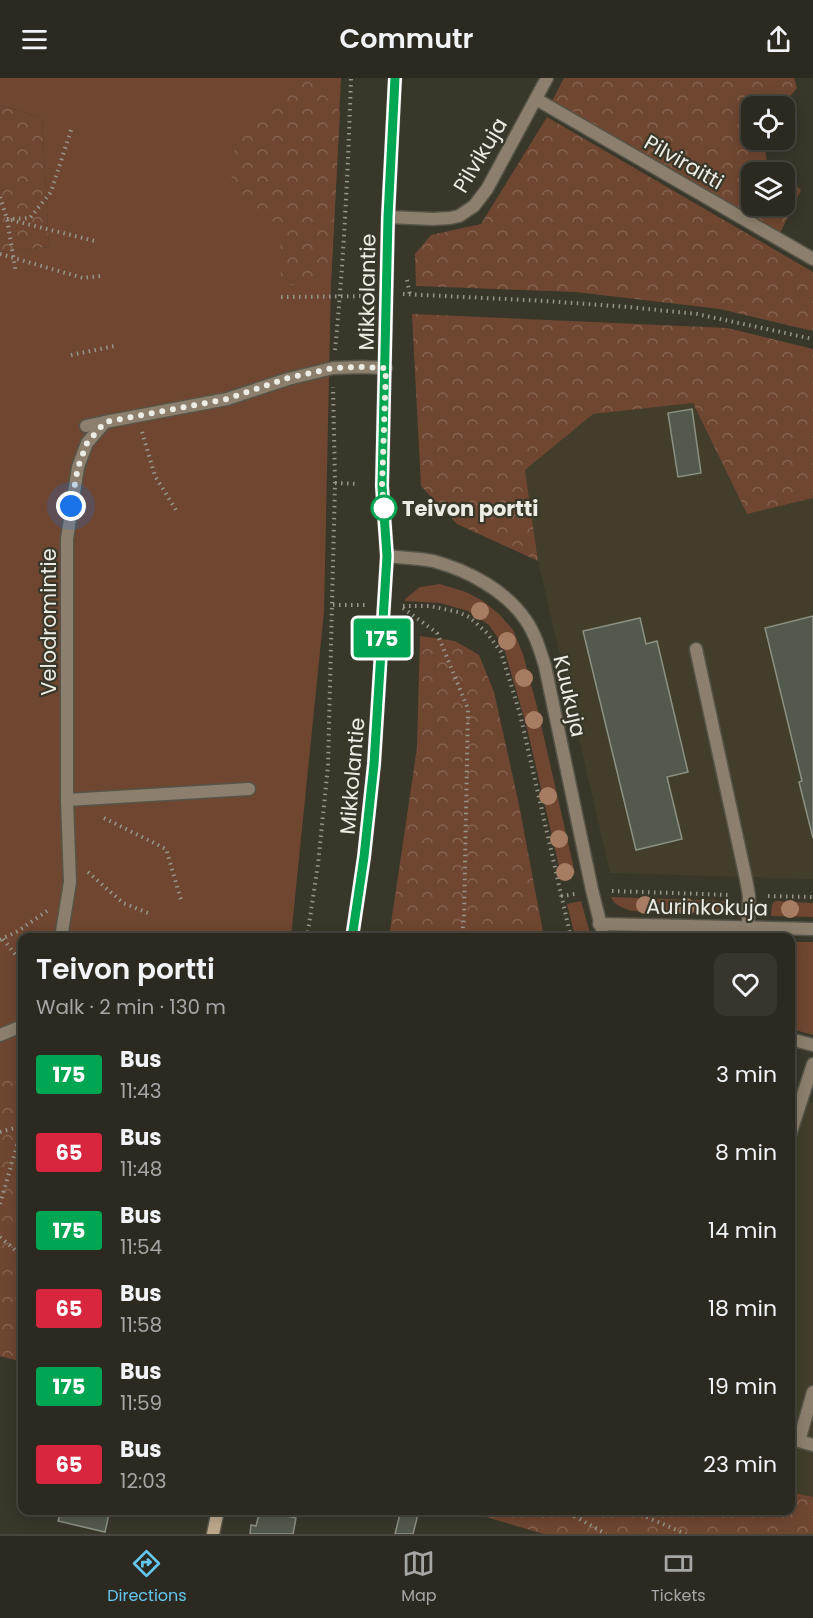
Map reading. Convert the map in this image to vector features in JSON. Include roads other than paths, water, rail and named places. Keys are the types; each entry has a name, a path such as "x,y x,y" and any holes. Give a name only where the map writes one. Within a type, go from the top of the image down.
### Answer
{"main road":[{"name":"Mikkolantie","path":"353,933 373,774 387,556 382,486 388,217 395,78"},
{"path":"213,1534 217,1515"}],"street":[{"name":"Pilvikuja","path":"388,217 450,218 459,216 474,206 487,189 547,78"},
{"name":"Pilviraitti","path":"536,99 813,259"},
{"path":"86,426 227,399 288,378 333,368 386,368"},
{"name":"Velodromintie","path":"62,933 70,882 67,800 67,539 78,467 87,443 105,422"},
{"name":"Kuukuja","path":"387,556 432,561 469,575 496,590 527,621 545,666 602,933"},
{"path":"696,650 749,896 748,928"},
{"path":"67,800 249,789"},
{"name":"Aurinkokuja","path":"599,924 813,929"},
{"path":"0,1035 18,1028"},
{"path":"795,1040 813,1045"},
{"path":"795,1120 813,1064"},
{"path":"813,1392 799,1441 813,1444"}],"place":[{"name":"Teivon portti","path":"384,508"}]}
